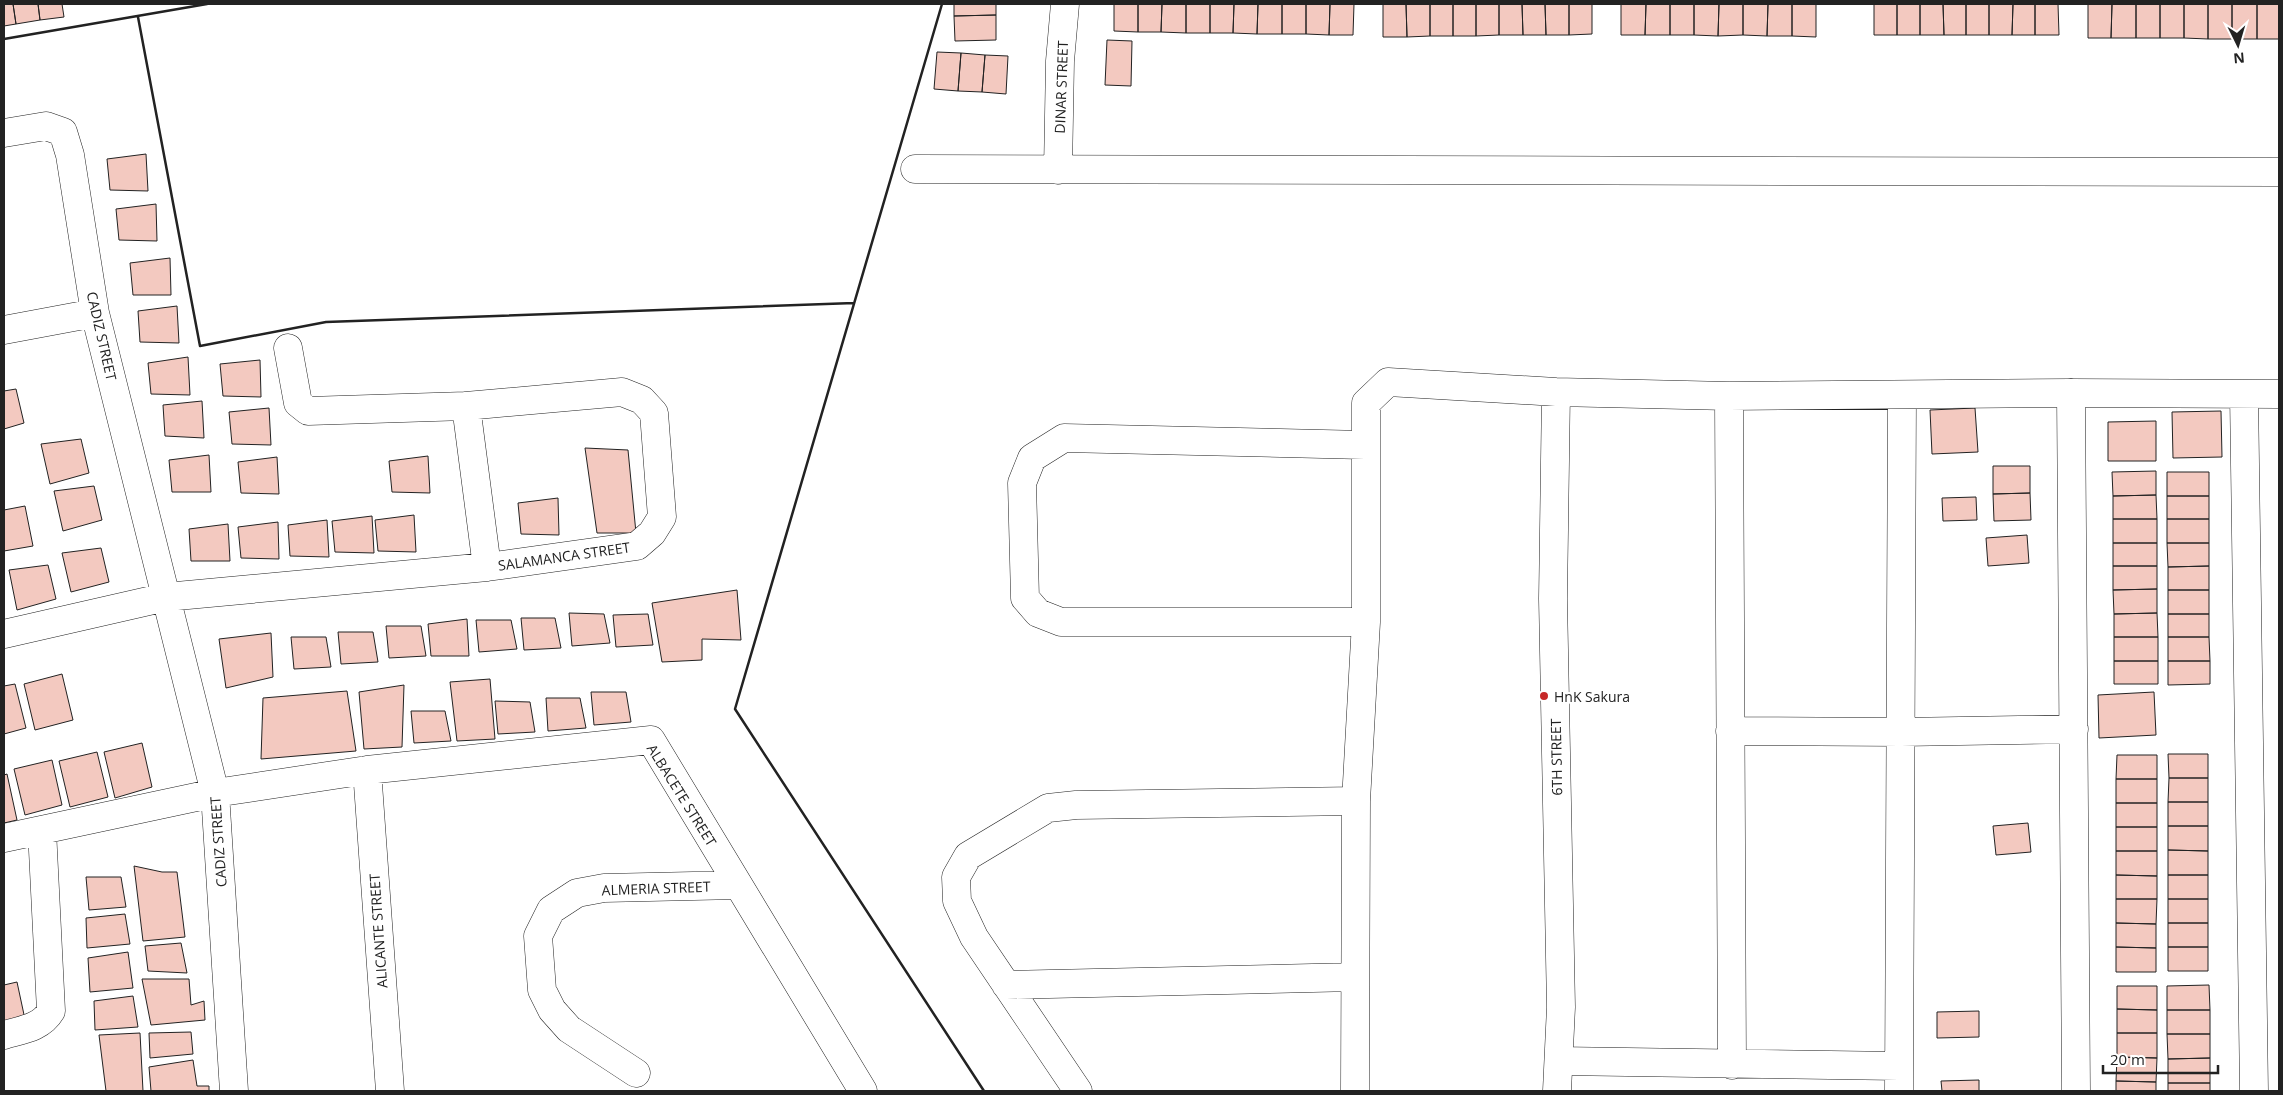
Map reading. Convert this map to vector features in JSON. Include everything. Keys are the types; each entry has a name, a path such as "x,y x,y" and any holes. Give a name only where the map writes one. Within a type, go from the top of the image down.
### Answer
{"street":[{"name":"DINAR STREET","path":"1058,170 1060,61 1065,4"},
{"name":"CADIZ STREET","path":"4,133 46,126 62,132 70,155 95,313 215,793 234,1091"},
{"path":"914,169 2279,172"},
{"path":"4,330 95,313"},
{"name":"SALAMANCA STREET","path":"166,597 487,567 637,546 652,533 662,517 654,413 642,400 622,392 466,406 308,411 298,403 288,348"},
{"path":"1355,1091 1356,801 1366,622 1366,403 1388,382 1556,392 1729,396 2071,393 2279,394"},
{"name":"6TH STREET","path":"1556,392 1553,599 1561,1007 1557,1091"},
{"path":"2071,393 2076,1091"},
{"path":"2244,394 2254,1091"},
{"path":"1559,1061 1732,1065 1899,1078 1902,395"},
{"path":"1729,396 1732,1065"},
{"path":"466,406 487,567"},
{"path":"1365,445 1064,438 1032,458 1022,483 1025,598 1038,614 1061,622 1366,622"},
{"path":"4,634 166,597"},
{"path":"1730,731 1901,732 2074,729"},
{"name":"ALBACETE STREET","path":"367,770 650,740 862,1091"},
{"path":"4,838 215,793 367,770"},
{"name":"ALICANTE STREET","path":"367,770 390,1091"},
{"path":"1078,1091 974,937 957,901 956,877 968,856 1048,808 1086,804 1356,801"},
{"path":"4,1035 41,1023 51,1011 42,830"},
{"name":"ALMERIA STREET","path":"636,1073 570,1029 552,1010 542,990 538,936 552,910 577,893 604,888 738,886"},
{"path":"1006,985 1356,977"}],"building":[{"path":"4,4 13,4 16,24 4,26"},
{"path":"13,4 38,4 40,20 16,24"},
{"path":"38,4 62,4 64,17 40,20"},
{"path":"954,4 996,4 996,15 954,16"},
{"path":"1114,4 1138,4 1138,32 1114,31"},
{"path":"1138,4 1162,4 1161,32 1138,32"},
{"path":"1162,4 1186,4 1186,33 1161,32"},
{"path":"1186,4 1210,4 1210,33 1186,33"},
{"path":"1210,4 1234,4 1233,33 1210,33"},
{"path":"1234,4 1258,4 1257,34 1233,33"},
{"path":"1258,4 1282,4 1282,34 1257,34"},
{"path":"1282,4 1306,4 1306,34 1282,34"},
{"path":"1306,4 1330,4 1329,35 1306,34"},
{"path":"1330,4 1354,4 1353,35 1329,35"},
{"path":"1383,4 1406,4 1407,37 1383,37"},
{"path":"1406,4 1430,4 1430,36 1407,37"},
{"path":"1430,4 1453,4 1453,36 1430,36"},
{"path":"1453,4 1476,4 1476,36 1453,36"},
{"path":"1476,4 1499,4 1499,35 1476,36"},
{"path":"1499,4 1522,4 1523,35 1499,35"},
{"path":"1522,4 1545,4 1546,35 1523,35"},
{"path":"1545,4 1569,4 1569,35 1546,35"},
{"path":"1569,4 1592,4 1592,34 1569,35"},
{"path":"1621,4 1646,4 1645,35 1621,35"},
{"path":"1646,4 1670,4 1670,35 1645,35"},
{"path":"1670,4 1694,4 1694,35 1670,35"},
{"path":"1694,4 1719,4 1718,36 1694,35"},
{"path":"1719,4 1743,4 1743,35 1718,36"},
{"path":"1743,4 1768,4 1767,36 1743,35"},
{"path":"1768,4 1792,4 1792,36 1767,36"},
{"path":"1792,4 1816,4 1816,37 1792,36"},
{"path":"1874,4 1897,4 1897,35 1874,35"},
{"path":"1897,4 1920,4 1920,35 1897,35"},
{"path":"1920,4 1943,4 1944,35 1920,35"},
{"path":"1943,4 1966,4 1966,35 1944,35"},
{"path":"1966,4 1989,4 1989,35 1966,35"},
{"path":"1989,4 2013,4 2012,35 1989,35"},
{"path":"2013,4 2035,4 2035,35 2012,35"},
{"path":"2035,4 2058,4 2059,35 2035,35"},
{"path":"2088,4 2112,4 2111,38 2088,38"},
{"path":"2112,4 2136,4 2136,38 2111,38"},
{"path":"2136,4 2160,4 2160,38 2136,38"},
{"path":"2160,4 2184,4 2184,38 2160,38"},
{"path":"2184,4 2208,4 2208,39 2184,38"},
{"path":"2208,4 2232,4 2232,39 2208,39"},
{"path":"2232,4 2257,4 2257,39 2232,39"},
{"path":"2257,4 2279,4 2279,39 2257,39"},
{"path":"996,15 996,40 955,41 954,16"},
{"path":"1107,40 1132,41 1131,86 1105,85"},
{"path":"937,52 961,53 958,91 934,89"},
{"path":"961,53 985,55 982,92 958,91"},
{"path":"985,55 1008,56 1006,94 982,92"},
{"path":"146,154 148,191 110,190 107,159"},
{"path":"156,204 157,241 119,240 116,209"},
{"path":"170,258 171,295 133,295 130,263"},
{"path":"177,306 179,343 140,342 138,311"},
{"path":"188,357 190,395 151,394 148,363"},
{"path":"260,360 261,397 223,396 220,364"},
{"path":"16,389 24,423 4,429 4,391"},
{"path":"202,401 204,438 165,436 163,405"},
{"path":"269,408 271,445 232,444 229,412"},
{"path":"1975,408 1978,452 1932,454 1930,410"},
{"path":"2221,411 2222,457 2173,458 2172,412"},
{"path":"2156,421 2156,461 2108,461 2108,422"},
{"path":"81,439 89,473 50,484 41,444"},
{"path":"585,448 628,450 636,533 597,533"},
{"path":"209,455 211,492 172,492 169,460"},
{"path":"428,456 430,493 392,492 389,461"},
{"path":"277,457 279,494 241,493 238,462"},
{"path":"1993,466 2030,466 2030,493 1993,494"},
{"path":"2156,471 2156,495 2113,496 2112,472"},
{"path":"2167,472 2209,472 2209,496 2167,496"},
{"path":"94,486 102,520 63,531 54,491"},
{"path":"2030,493 2031,520 1994,521 1993,494"},
{"path":"2156,495 2157,519 2113,519 2113,496"},
{"path":"2167,496 2209,496 2209,519 2167,519"},
{"path":"1976,497 1977,520 1943,521 1942,498"},
{"path":"558,498 559,535 521,534 518,503"},
{"path":"25,506 33,546 4,551 4,510"},
{"path":"414,515 416,552 378,551 375,520"},
{"path":"372,516 374,553 335,552 332,521"},
{"path":"2113,519 2157,519 2157,543 2113,543"},
{"path":"2167,519 2209,519 2209,543 2167,543"},
{"path":"327,520 329,557 290,556 288,525"},
{"path":"278,522 279,559 241,558 238,527"},
{"path":"228,524 230,561 191,561 189,529"},
{"path":"2027,535 2029,563 1988,566 1986,538"},
{"path":"2113,543 2157,543 2157,566 2113,566"},
{"path":"2167,543 2209,543 2209,566 2168,567"},
{"path":"101,548 109,582 71,592 62,553"},
{"path":"48,565 56,599 17,610 9,570"},
{"path":"2113,566 2157,566 2157,589 2113,590"},
{"path":"2209,566 2209,590 2168,590 2168,567"},
{"path":"2157,589 2157,613 2114,614 2113,590"},
{"path":"737,590 741,640 702,639 702,660 662,662 652,603"},
{"path":"2168,590 2209,590 2209,614 2168,614"},
{"path":"569,613 604,614 610,643 572,646"},
{"path":"2157,613 2158,637 2114,637 2114,614"},
{"path":"648,614 653,645 616,647 613,615"},
{"path":"2168,614 2209,614 2209,637 2168,637"},
{"path":"521,618 555,618 561,648 524,650"},
{"path":"467,619 469,656 431,656 428,624"},
{"path":"476,620 511,620 517,649 479,652"},
{"path":"386,626 421,626 426,656 389,658"},
{"path":"338,632 373,632 378,662 341,664"},
{"path":"271,633 273,677 226,688 219,639"},
{"path":"291,637 326,637 331,667 294,669"},
{"path":"2114,637 2158,637 2158,661 2114,661"},
{"path":"2168,637 2209,637 2210,661 2168,661"},
{"path":"2114,661 2158,661 2158,684 2114,684"},
{"path":"2168,661 2210,661 2210,684 2168,685"},
{"path":"62,674 73,720 35,730 24,684"},
{"path":"490,679 495,739 457,741 450,682"},
{"path":"15,684 26,728 4,734 4,686"},
{"path":"404,685 402,747 364,749 359,692"},
{"path":"347,691 356,751 261,759 263,698"},
{"path":"591,692 626,692 631,722 594,725"},
{"path":"2154,692 2156,735 2099,738 2098,695"},
{"path":"546,698 580,698 586,728 548,731"},
{"path":"495,701 530,702 535,732 498,734"},
{"path":"411,711 445,711 451,741 414,743"},
{"path":"142,743 152,787 115,798 104,752"},
{"path":"97,752 108,797 70,807 59,761"},
{"path":"2168,754 2208,754 2208,778 2169,778"},
{"path":"2117,755 2157,755 2157,779 2116,779"},
{"path":"52,760 62,805 25,815 14,769"},
{"path":"7,774 17,820 4,823 4,775"},
{"path":"2169,778 2208,778 2208,802 2168,802"},
{"path":"2116,779 2157,779 2157,803 2116,803"},
{"path":"2168,802 2208,802 2208,826 2168,826"},
{"path":"2116,803 2157,803 2157,827 2116,827"},
{"path":"2028,823 2031,852 1996,855 1993,826"},
{"path":"2168,826 2208,826 2208,851 2168,850"},
{"path":"2116,827 2157,827 2157,851 2116,851"},
{"path":"2168,850 2208,851 2208,875 2168,875"},
{"path":"2116,851 2157,851 2157,876 2116,875"},
{"path":"134,866 162,872 177,872 185,937 143,941"},
{"path":"2116,875 2157,876 2157,899 2116,899"},
{"path":"2168,875 2208,875 2208,899 2168,899"},
{"path":"86,877 121,877 126,907 89,910"},
{"path":"2116,899 2157,899 2156,924 2116,923"},
{"path":"2168,899 2208,899 2208,923 2168,923"},
{"path":"125,914 130,944 87,948 86,918"},
{"path":"2116,923 2156,924 2156,948 2116,947"},
{"path":"2168,923 2208,923 2208,947 2168,947"},
{"path":"181,943 187,973 148,971 145,946"},
{"path":"2116,947 2156,948 2156,972 2116,972"},
{"path":"2168,947 2208,947 2208,971 2168,971"},
{"path":"128,952 133,988 90,992 88,958"},
{"path":"142,979 189,979 191,1005 204,1001 205,1020 151,1025"},
{"path":"17,982 26,1024 4,1027 4,985"},
{"path":"2209,985 2210,1010 2167,1010 2167,986"},
{"path":"2117,986 2157,986 2157,1010 2117,1009"},
{"path":"133,996 138,1027 95,1030 94,1001"},
{"path":"2117,1009 2157,1010 2157,1033 2117,1033"},
{"path":"2167,1010 2210,1010 2210,1034 2167,1034"},
{"path":"1979,1011 1979,1037 1937,1038 1937,1012"},
{"path":"191,1032 193,1054 150,1058 149,1033"},
{"path":"140,1033 143,1091 106,1091 99,1035"},
{"path":"2117,1033 2157,1033 2157,1058 2117,1057"},
{"path":"2167,1034 2210,1034 2210,1058 2168,1059"},
{"path":"2117,1057 2157,1058 2156,1082 2116,1081"},
{"path":"2210,1058 2210,1083 2168,1083 2168,1059"},
{"path":"193,1060 197,1086 209,1086 209,1091 151,1091 149,1067"},
{"path":"1979,1080 1979,1091 1942,1091 1941,1081"},
{"path":"2116,1081 2156,1082 2156,1091 2116,1091"},
{"path":"2168,1083 2210,1083 2210,1091 2168,1091"}],"wall":[{"path":"4,39 207,4"},
{"path":"942,4 735,709 984,1091"},
{"path":"138,17 200,346 326,322 854,303"}],"place":[{"name":"HnK Sakura","path":"1544,696"}]}
